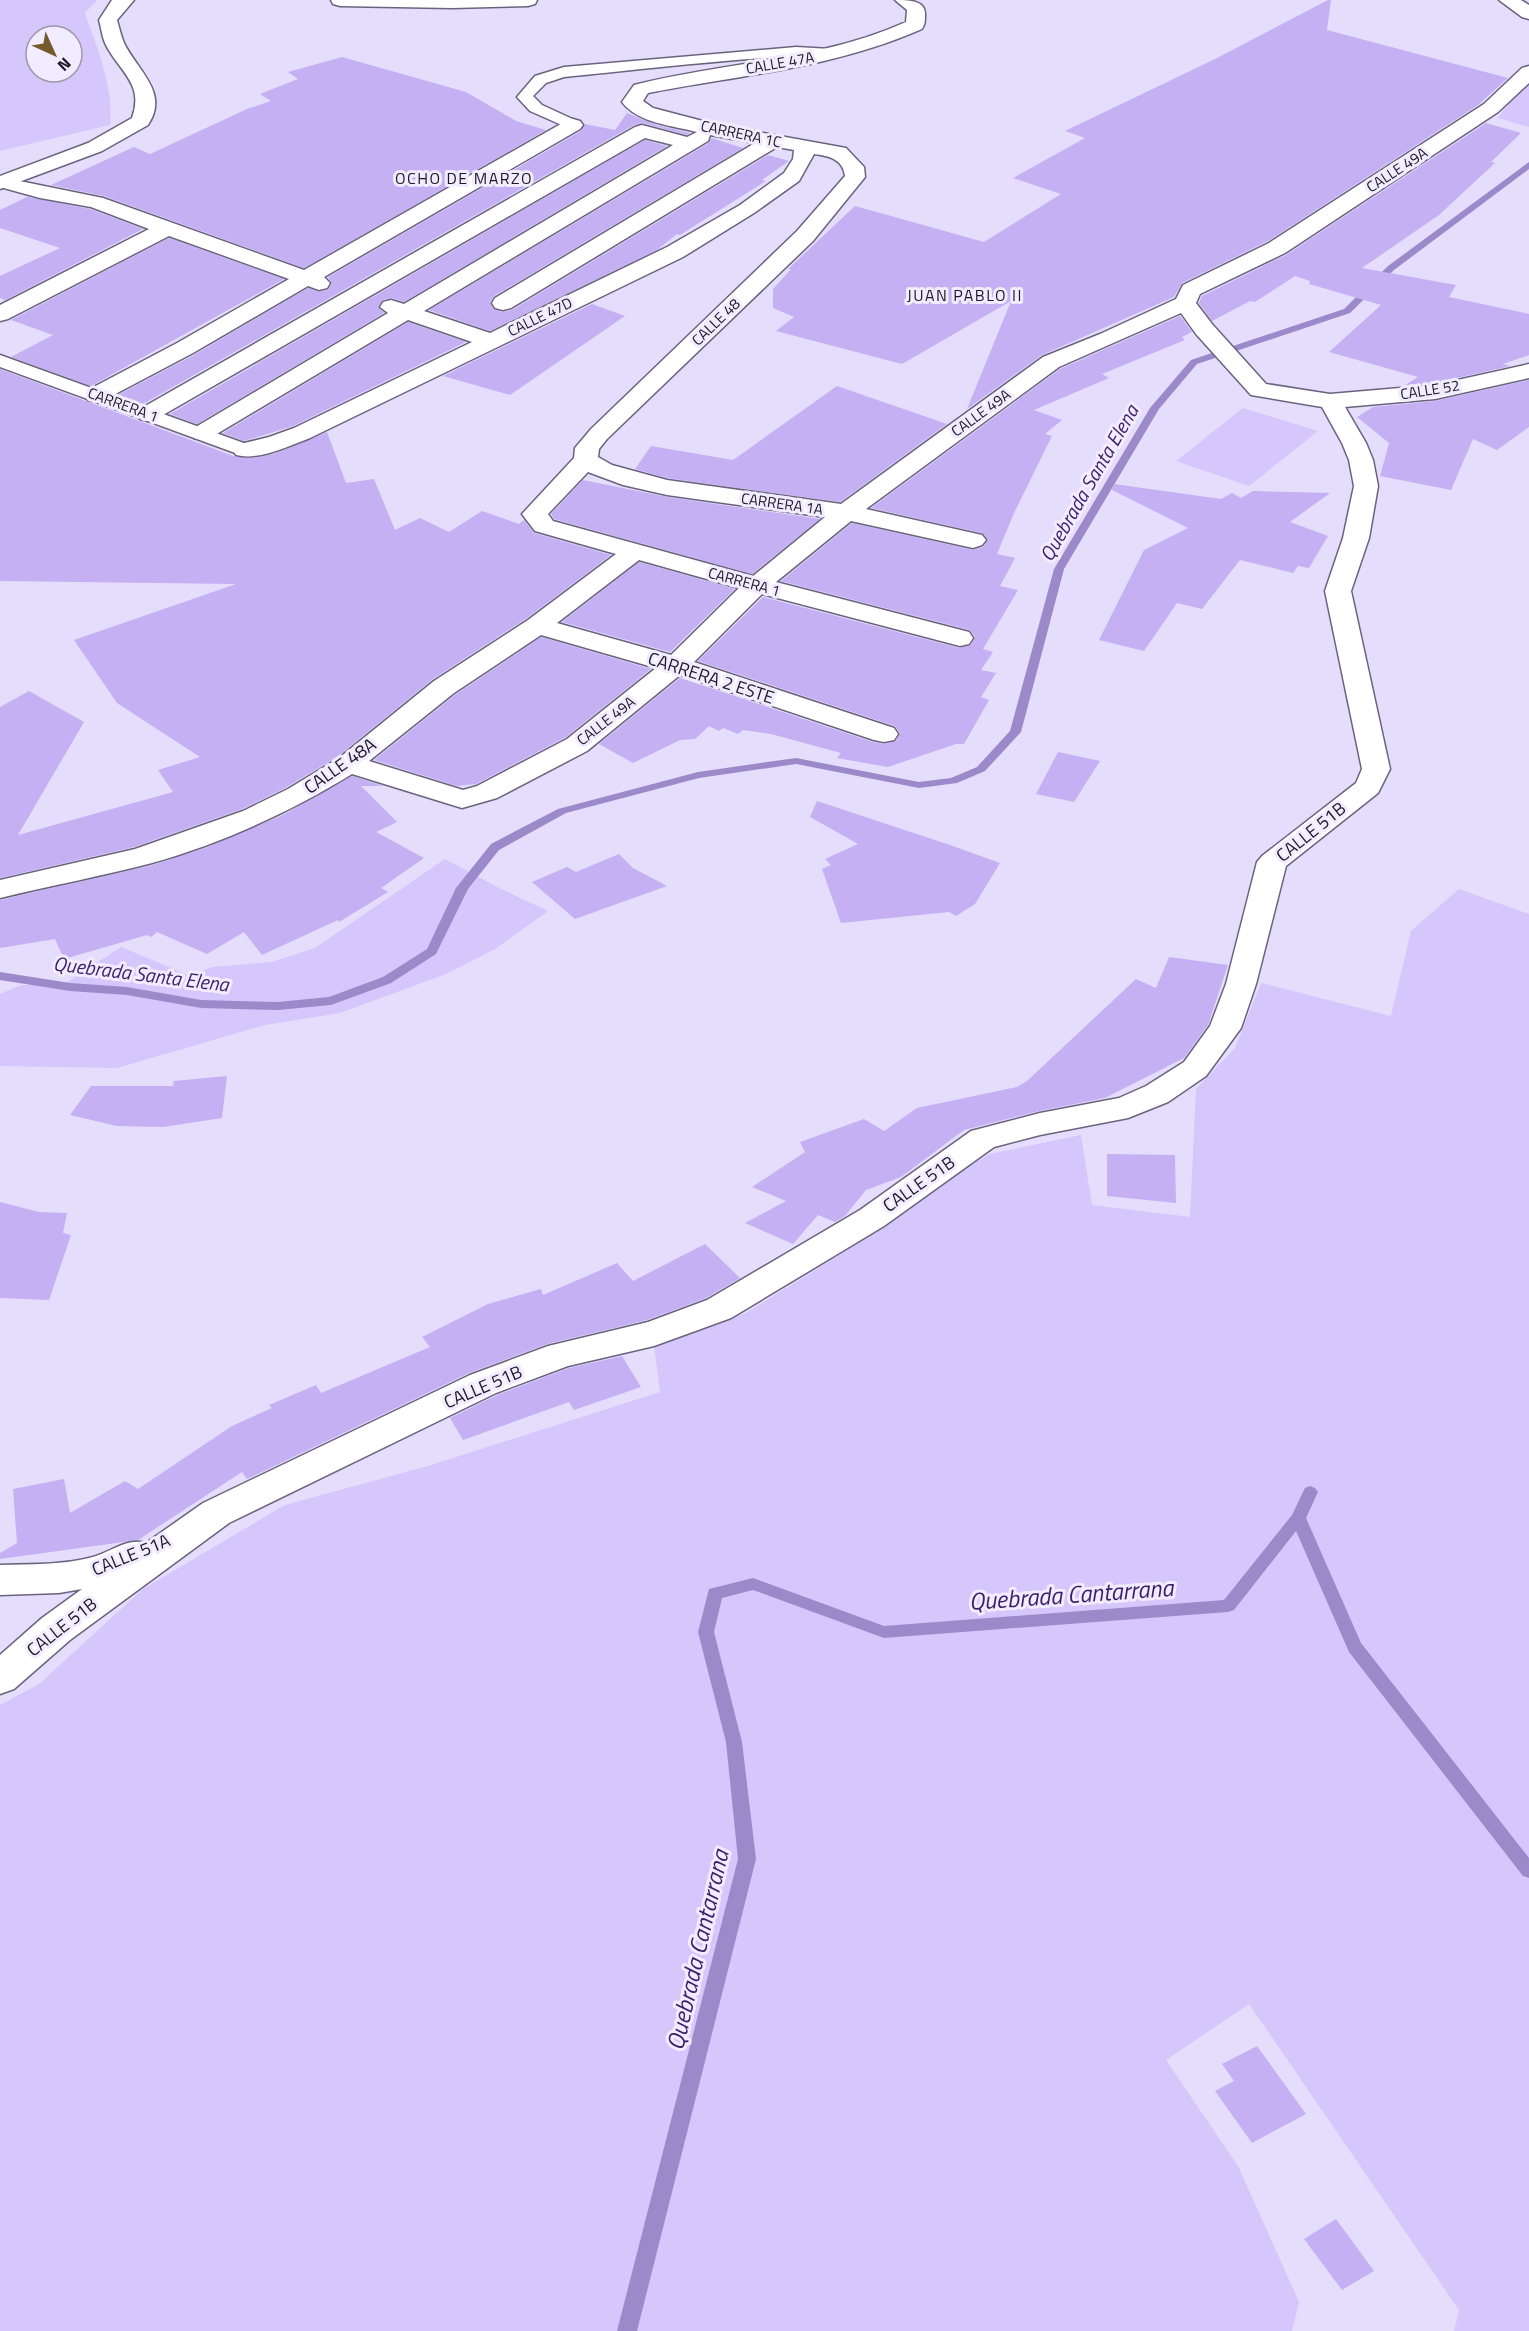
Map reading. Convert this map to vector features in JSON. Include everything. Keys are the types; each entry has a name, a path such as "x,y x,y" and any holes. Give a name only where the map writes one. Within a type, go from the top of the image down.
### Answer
{"street":[{"path":"2,183 95,147 141,121 147,104 145,90 114,42 108,20 119,4 125,0"},
{"path":"340,0 452,2 528,0"},
{"name":"CALLE 47A","path":"641,89 831,54 915,25 916,8 904,0"},
{"path":"1508,0 1529,13"},
{"name":"CALLE 49A","path":"349,764 462,799 487,792 513,780 577,745 676,665 757,585 845,513 1051,362 1108,339 1185,303 1191,290 1277,248 1482,114 1529,72"},
{"name":"CARRERA 1C","path":"641,89 632,102 646,112 713,130 839,152 854,168 855,177"},
{"path":"96,395 185,348 573,125"},
{"path":"202,433 713,130"},
{"path":"148,414 642,131 689,143"},
{"path":"503,303 772,142"},
{"name":"CALLE 47D","path":"245,450 276,443 302,433 675,252 747,209 792,177 803,159 806,146"},
{"name":"CALLE 48","path":"534,514 589,463 587,448 599,434 805,236 855,177"},
{"path":"2,183 96,202 305,279 492,341"},
{"path":"0,314 167,228"},
{"name":"CALLE 52","path":"1185,303 1204,330 1259,390 1330,401 1435,392 1529,370"},
{"name":"CALLE 51B","path":"0,1678 56,1629 216,1513 483,1384 561,1355 654,1332 719,1309 872,1218 983,1139 1040,1124 1128,1107 1157,1094 1195,1069 1225,1028 1244,974 1272,862 1368,787 1376,768 1338,591 1356,538 1366,486 1361,460 1354,443 1330,401"},
{"name":"CARRERA 1A","path":"589,463 627,480 845,513 974,540"},
{"name":"CARRERA 1","path":"534,514 544,526 960,638"},
{"name":"CALLE 48A","path":"0,889 144,856 253,817 298,795 349,764 444,687 537,626 634,552"},
{"name":"CARRERA 2 ESTE","path":"537,626 676,665 884,734"},
{"name":"CALLE 51A","path":"4,1578 59,1578 96,1572 190,1532"}],"lane":[{"path":"573,125 536,108 525,97 533,83 564,72 690,59 796,52 831,54"},
{"name":"CARRERA 1","path":"0,361 245,450"}],"shaded area":[{"path":"0,0 97,0 85,13 107,82 111,111 110,125 0,151"},
{"path":"1529,84 1529,127 1498,118 1516,94"},
{"path":"1243,408 1318,431 1249,486 1176,461"},
{"path":"445,859 548,911 495,949 446,974 340,1013 265,1025 117,1068 0,1066 0,994 21,985 63,985 121,947 188,975 213,967 272,962 315,948"},
{"path":"1459,889 1529,914 1529,2331 1454,2331 1459,2310 1249,2004 1166,2060 1238,2166 1299,2302 1292,2331 0,2331 0,1705 39,1684 143,1589 285,1505 428,1466 660,1392 654,1345 746,1313 878,1231 948,1178 990,1154 1081,1135 1092,1205 1190,1217 1196,1089 1235,1048 1261,983 1391,1016 1411,931"}],"building":[{"path":"1331,0 1327,30 1508,78 1478,105 1268,241 1182,283 1174,297 1042,355 967,409 1011,301 902,364 776,331 794,317 773,308 773,289 791,269 788,269 855,206 984,242 1061,194 1013,178 1085,138 1065,131 1215,59"},
{"path":"342,57 466,92 516,121 546,130 304,268 104,196 51,185 134,147 150,154 247,109 271,101 260,94 298,79 288,72"},
{"path":"627,113 656,125 690,133 687,135 643,123 634,125 143,404 118,395 194,355 308,288 318,292 328,290 332,283 328,277 581,131 585,124 615,130"},
{"path":"1486,123 1521,133 1491,162 1495,163 1439,215 1362,268 1456,285 1449,297 1529,314 1529,355 1503,364 1510,366 1435,383 1405,385 1418,377 1329,352 1381,305 1309,284 1310,281 1295,276 1255,302 1250,301 1212,321 1199,303 1202,296 1286,255"},
{"path":"711,138 743,148 494,296 490,302 493,309 502,312 512,310 768,155 789,161 762,180 766,181 680,235 677,234 657,250 490,331 429,310 709,143"},
{"path":"645,140 667,146 404,302 392,298 382,300 378,307 384,313 197,424 170,414"},
{"path":"27,197 90,209 143,229 5,300 0,298 0,276 60,248 0,228 0,210"},
{"path":"169,238 284,279 91,386 11,357 53,335 11,320"},
{"path":"592,304 625,316 510,395 443,376"},
{"path":"1180,316 1192,332 1182,337 1185,340 1102,374 1109,378 1034,410 1062,420 1045,434 1052,436 1014,513 997,554 1015,558 1000,586 1018,590 983,649 993,652 981,670 996,673 981,697 989,700 964,744 956,744 888,767 837,758 841,753 771,734 743,730 738,734 723,728 719,731 709,726 695,739 680,740 633,763 599,744 680,678 873,742 884,744 896,741 900,733 895,726 698,661 763,597 959,648 971,645 975,637 970,630 781,581 852,523 973,550 983,547 988,540 982,533 871,508 1060,369"},
{"path":"408,322 466,342 293,426 244,441 223,433"},
{"path":"0,369 236,457 254,458 274,454 327,432 346,483 374,479 395,530 420,518 449,532 482,511 519,524 524,520 534,533 611,555 527,618 433,679 338,756 287,787 242,809 134,847 0,878 0,707 29,691 84,722 18,835 173,792 158,770 200,757 117,703 74,640 236,584 0,581"},
{"path":"1529,380 1529,427 1497,450 1473,439 1451,490 1380,476 1389,443 1357,417 1373,407 1435,401"},
{"path":"837,386 947,424 840,502 667,478 635,469 651,446 733,460"},
{"path":"583,480 667,497 820,519 752,574 554,519 551,514"},
{"path":"1114,484 1221,499 1232,493 1241,498 1253,491 1330,493 1290,522 1328,536 1309,568 1298,566 1293,573 1240,560 1202,609 1177,603 1144,651 1099,640 1144,550 1188,528 1112,490"},
{"path":"639,562 735,589 670,652 562,622"},
{"path":"541,637 651,669 566,737 476,784 457,786 374,760 455,695"},
{"path":"1058,752 1100,761 1074,802 1036,794"},
{"path":"352,776 383,786 361,786 397,822 376,832 424,858 381,888 388,892 339,922 338,920 262,955 244,932 207,954 157,932 151,937 147,935 64,959 55,939 0,948 0,900 153,865 205,848 281,816"},
{"path":"817,801 1000,863 975,904 956,916 949,912 841,923 822,869 831,865 825,859 858,844 810,817"},
{"path":"619,854 633,868 667,886 575,919 532,882 567,867 576,872"},
{"path":"1169,957 1228,965 1208,1025 1184,1058 1105,1098 1039,1111 964,1130 901,1177 866,1190 845,1216 835,1222 818,1215 793,1244 745,1223 786,1201 752,1187 805,1152 800,1142 864,1119 884,1131 917,1108 1017,1087 1027,1081 1136,979 1156,988"},
{"path":"227,1076 222,1118 163,1127 117,1126 70,1115 91,1086 173,1086 174,1081"},
{"path":"1107,1154 1175,1155 1176,1203 1107,1196"},
{"path":"0,1202 39,1212 67,1213 63,1233 71,1235 49,1300 0,1298"},
{"path":"705,1244 740,1278 706,1298 647,1320 547,1344 469,1373 247,1479 242,1472 138,1540 0,1559 0,1553 17,1543 13,1489 64,1479 70,1513 125,1481 138,1489 232,1426 272,1408 269,1405 316,1385 321,1393 430,1347 422,1337 488,1304 541,1289 543,1295 617,1263 633,1281"},
{"path":"622,1356 641,1387 574,1410 569,1402 463,1440 450,1418 497,1395 569,1368"},
{"path":"1257,2046 1306,2114 1252,2143 1215,2091 1234,2081 1222,2064"},
{"path":"1336,2219 1374,2271 1342,2290 1304,2239"}],"waterway":[{"name":"Quebrada Santa Elena","path":"0,976 70,987 127,991 201,1004 278,1006 331,1001 387,980 432,951 462,888 495,847 562,811 698,775 796,761 919,785 953,781 981,769 1015,732 1059,569 1155,408 1194,362 1347,311 1391,268 1529,165"},
{"name":"Quebrada Cantarrana","path":"1298,1518 1310,1492"},
{"name":"Quebrada Cantarrana","path":"627,2331 747,1859 734,1742 706,1632 715,1593 753,1584 884,1632 1228,1606 1298,1518"},
{"path":"1298,1518 1355,1647 1529,1871"}],"district":[{"name":"OCHO DE MARZO","path":"464,178"},
{"name":"JUAN PABLO II","path":"965,295"}]}
